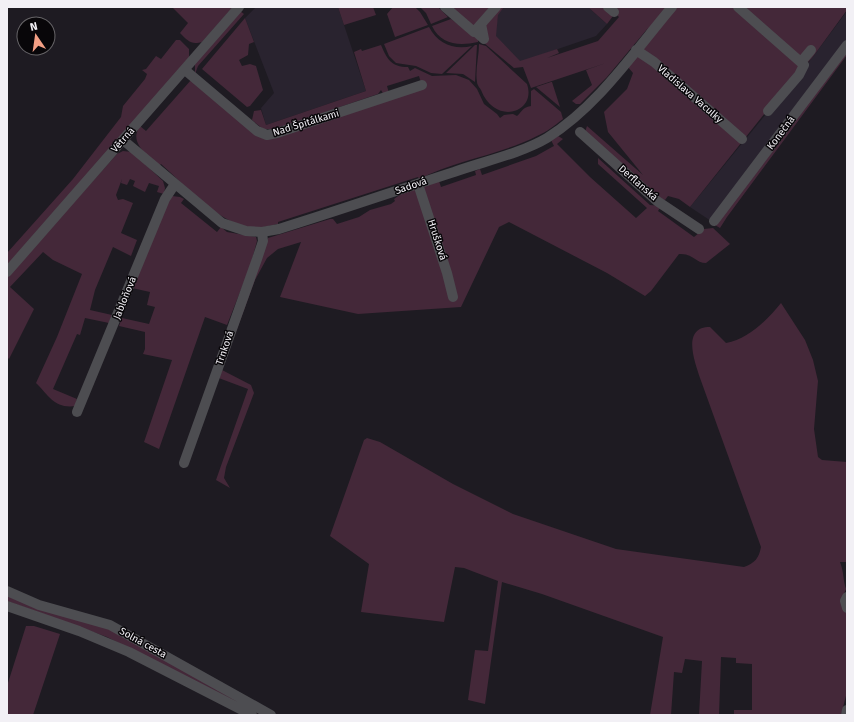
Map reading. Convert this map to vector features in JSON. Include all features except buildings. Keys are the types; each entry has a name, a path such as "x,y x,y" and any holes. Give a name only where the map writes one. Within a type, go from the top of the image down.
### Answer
{"street":[{"name":"Větrná","path":"7,272 239,7"},
{"path":"445,7 474,32 496,7"},
{"name":"Sadová","path":"123,140 222,223 238,229 262,232 279,229 533,145 548,137 569,122 610,81 672,7"},
{"path":"738,7 804,64 799,75 768,111"},
{"name":"Konečná","path":"714,221 847,45"},
{"name":"Vladislava Vaculky","path":"636,50 654,62 742,139"},
{"path":"801,62 811,50"},
{"name":"Nad Špitálkami","path":"185,70 257,131 267,135 422,85"},
{"name":"Derflanská","path":"580,132 657,201 699,229"},
{"name":"Jabloňová","path":"77,412 165,198 175,184"},
{"name":"Hrušková","path":"418,184 445,266 453,297"},
{"name":"Trnková","path":"184,463 257,259 263,241 262,232"},
{"name":"Solná cesta","path":"7,591 39,605 110,625 222,686 271,715"},
{"path":"847,597 844,601 847,608"},
{"name":"Solná cesta","path":"7,606 117,647 252,715"},
{"path":"846,715 847,710"}],"shaded area":[{"path":"172,7 233,7 202,42 192,43 180,33 188,23"},
{"path":"256,7 338,7 366,91 266,125 261,108 274,93 245,18"},
{"path":"338,7 373,7 376,15 344,25"},
{"path":"393,7 415,7 428,25 395,37 387,14"},
{"path":"420,7 438,7 448,17 431,24 426,13"},
{"path":"446,7 490,7 473,27"},
{"path":"500,7 504,7 498,15 496,36 520,61 557,49 559,53 547,58 598,41 619,17 609,7 847,7 847,10 812,58 797,73 690,207 679,199 668,196 665,200 660,199 585,132 587,126 643,175 608,132 604,112 627,89 633,73 627,66 648,28 607,77 580,104 576,104 572,101 592,85 586,70 606,63 531,88 523,67 514,68 484,43 485,26"},
{"path":"504,7 588,7 607,24 596,36 520,62 495,36 498,14"},
{"path":"588,7 603,7 613,16 607,24"},
{"path":"240,11 244,14 198,66 195,74 195,63"},
{"path":"847,11 847,43 711,221 690,207 812,58"},
{"path":"245,18 254,42 249,44 248,55 239,60 242,66 250,64 256,66 263,90 250,106 247,107 202,69"},
{"path":"451,19 478,38 478,42 457,44 451,43 440,37 432,26"},
{"path":"429,27 442,42 459,47 472,46 442,74 431,73 416,66 396,63 389,56 384,44"},
{"path":"176,40 180,40 189,49 189,58 7,266 7,253 73,179 121,117 123,106 145,79 147,74 142,70 146,69 156,56 161,59"},
{"path":"479,44 486,46 527,84 528,94 526,102 521,108 504,112 487,101 477,83 476,73"},
{"path":"381,45 390,61 397,66 408,67 410,71 415,68 432,76 456,75 469,80 477,89 484,104 500,118 504,115 513,114 517,116 524,109 531,106 531,91 534,89 561,112 563,119 541,134 523,143 433,172 419,179 418,177 278,222 278,224 259,228 246,227 232,222 206,205 161,164 159,166 145,153 136,138 140,126 146,131 191,80 260,137 422,86 419,76 387,86 389,93 384,95 381,90 378,94 275,129 263,129 252,120 254,111 261,110 266,125 366,91 354,52"},
{"path":"475,45 477,45 475,82 463,74 446,73"},
{"path":"847,48 847,55 720,228 715,225"},
{"path":"552,82 560,107 536,87"},
{"path":"558,136 563,139 557,144 590,177 636,218 647,208 598,164 598,158 650,205 661,206 658,211 694,237 704,229 713,228 730,244 706,263 702,263 688,255 679,254 651,291 645,296 607,273 509,222 499,227 461,307 358,314 280,297 301,242 278,249 267,258 255,280 222,370 251,385 254,393 226,467 224,478 230,488 216,480 248,389 216,377 268,238 330,219 333,219 337,224 359,217 370,210 391,204 395,201 394,199 401,194 439,181 441,187 476,175 475,171 480,169 482,175 536,156 554,146 551,140"},
{"path":"123,151 132,152 163,181 165,188 164,194 157,192 159,186 149,183 145,192 133,186 135,181 130,179 127,185 121,183 122,179 116,195 118,200 123,199 133,203 121,233 137,240 131,256 113,247 95,290 90,310 112,315 109,323 85,318 80,335 77,334 53,389 77,399 76,402 78,403 76,406 63,406 53,401 36,383 57,337 82,274 53,260 43,252 10,287 34,309 9,359 7,357 7,277 117,154"},
{"path":"172,196 184,199 181,203 217,232 221,227 227,232 256,237 257,241 250,267 227,325 205,317 159,449 144,442 172,360 143,354 145,349 145,332 119,326 122,318 149,324 155,307 147,305 150,292 132,288 167,203"},
{"path":"781,303 805,340 813,360 818,381 814,429 818,457 822,460 847,462 847,562 840,562 846,589 843,596 847,612 847,692 841,715 734,715 734,710 752,710 752,664 736,663 736,658 721,657 719,715 699,715 702,661 685,659 682,673 674,672 671,715 650,715 663,637 542,594 502,582 485,704 468,700 475,650 488,651 498,581 464,568 455,567 444,622 361,612 369,564 330,536 364,440 367,438 380,442 453,484 513,514 616,549 744,567 754,562 758,557 761,547 700,378 693,355 692,346 696,333 701,329 710,327 726,343 734,341 757,328"},
{"path":"7,593 104,624 261,715 107,637 7,601"},
{"path":"26,626 34,626 60,634 33,715 7,715 7,686"}]}
